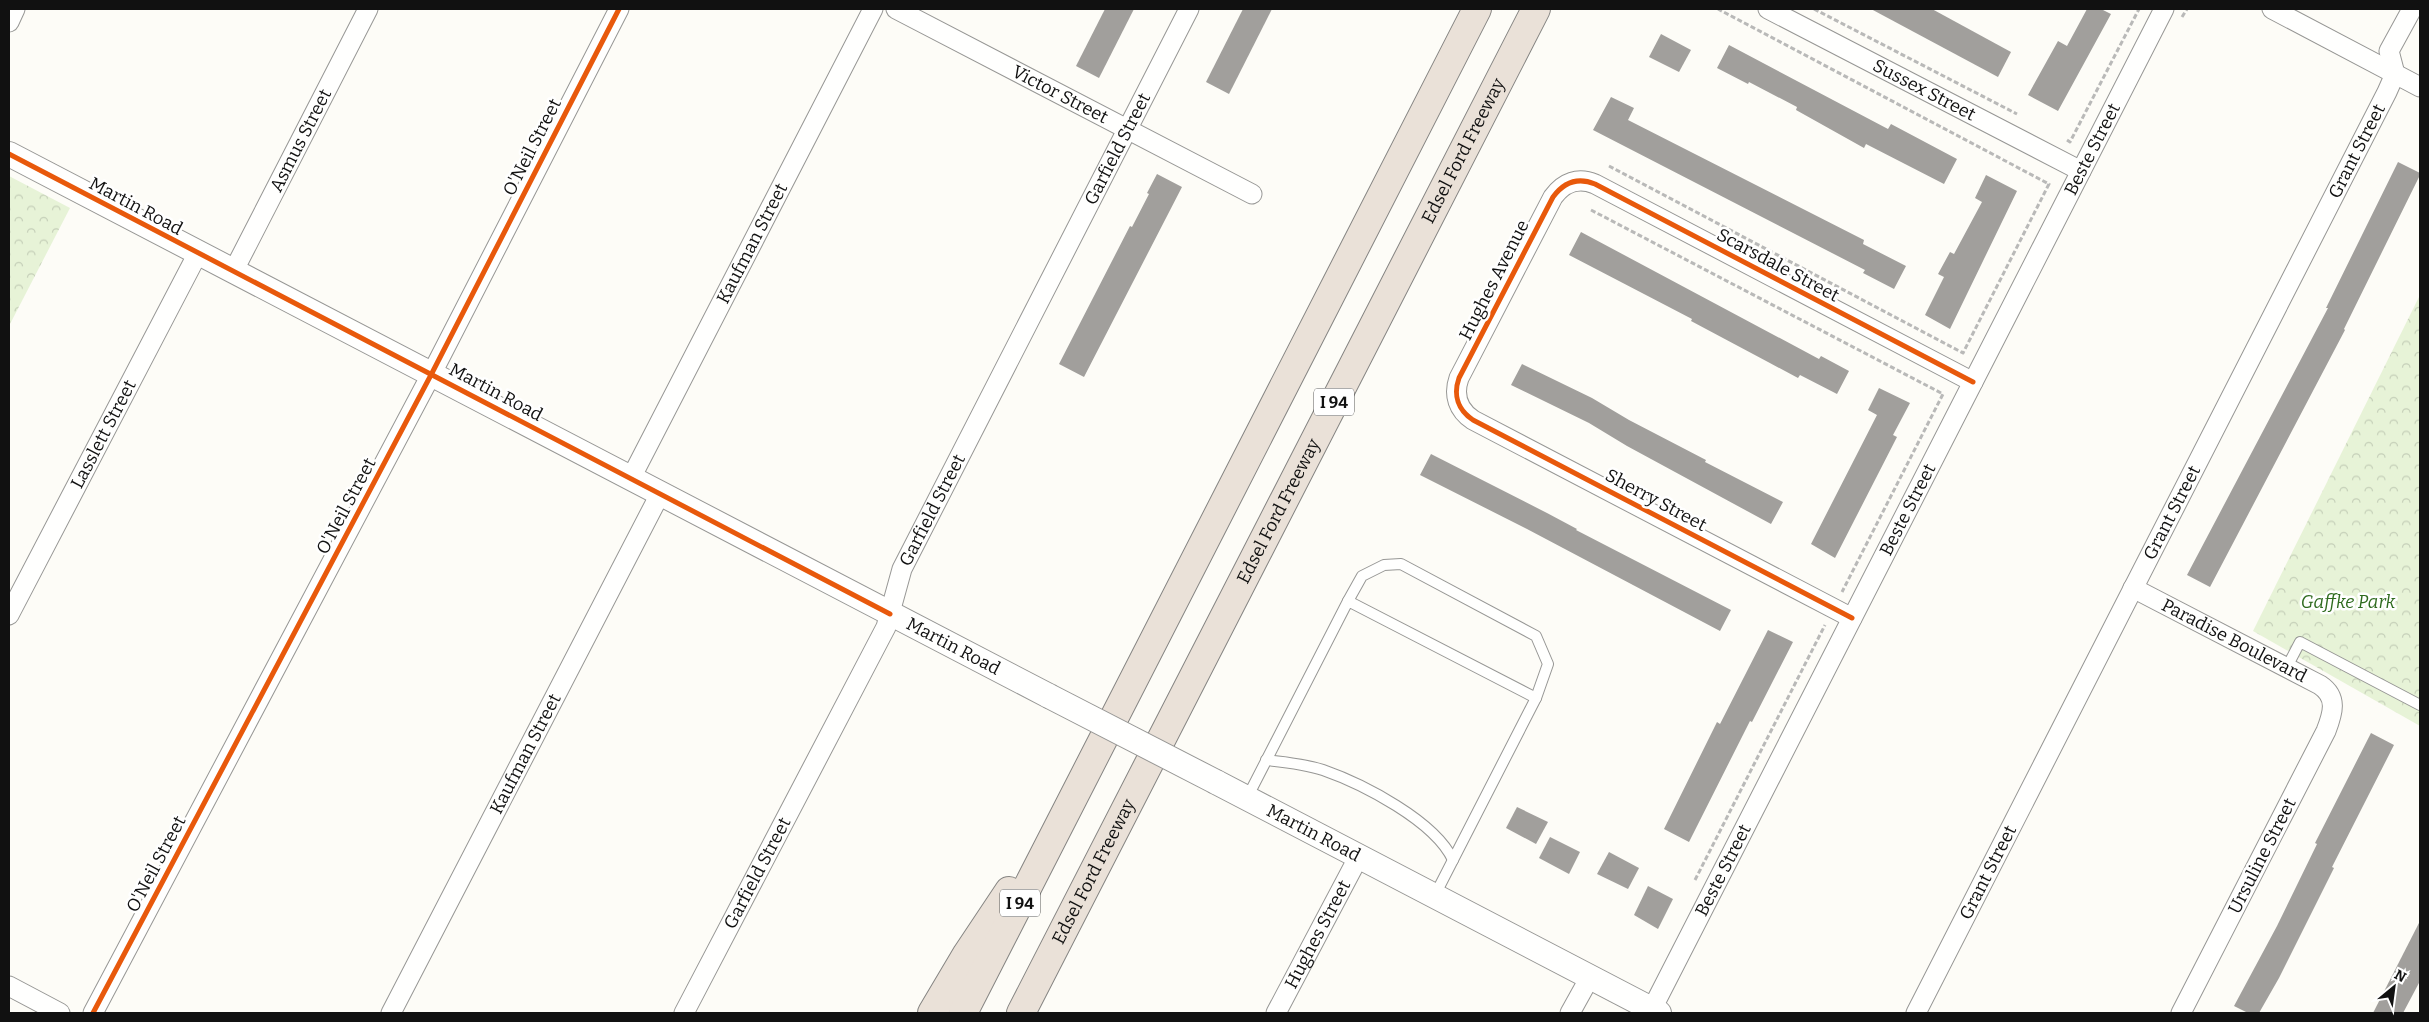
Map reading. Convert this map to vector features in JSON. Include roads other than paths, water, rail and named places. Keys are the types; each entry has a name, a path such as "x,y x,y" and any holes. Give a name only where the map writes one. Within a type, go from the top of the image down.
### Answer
{"highway":[{"name":"I 94","path":"963,1013 1477,9"},
{"name":"Edsel Ford Freeway","path":"1022,1013 1536,9"},
{"path":"932,1013 967,954 1076,793"}],"street":[{"path":"9,22 15,9"},
{"name":"Asmus Street","path":"233,272 368,9"},
{"name":"O'Neil Street","path":"92,1013 432,373 619,9"},
{"name":"Kaufman Street","path":"631,478 873,9"},
{"name":"Victor Street","path":"896,9 1252,194"},
{"name":"Garfield Street","path":"684,1013 886,627 902,569 1189,9"},
{"name":"Sussex Street","path":"1768,9 2081,171"},
{"name":"Beste Street","path":"1656,1011 1852,618 2164,9"},
{"path":"2272,9 2420,87"},
{"path":"2396,74 2389,51 2412,9"},
{"name":"Grant Street","path":"1916,1013 2396,74"},
{"name":"Martin Road","path":"9,154 1656,1011"},
{"name":"Scarsdale Street","path":"1569,182 1585,180 1595,184 1972,382"},
{"name":"Hughes Avenue","path":"1456,398 1456,386 1459,378 1553,196 1562,186 1569,182"},
{"name":"Lasslett Street","path":"9,615 198,254"},
{"name":"Sherry Street","path":"1456,398 1460,408 1473,420 1852,618"},
{"name":"Kaufman Street","path":"391,1013 660,494"},
{"name":"Paradise Boulevard","path":"2133,588 2328,690 2331,696"},
{"name":"Ursuline Street","path":"2181,1013 2326,731 2333,713 2331,696"},
{"name":"Hughes Street","path":"1276,1013 1359,856"},
{"path":"1570,1013 1590,977"},
{"path":"9,986 60,1013"}],"lane":[{"path":"1247,798 1362,576 1384,565 1400,564 1536,636 1548,664 1536,698 1435,896"},
{"path":"1348,601 1536,698"},
{"path":"2287,668 2300,642 2420,705"},
{"path":"1266,760 1322,770 1356,785 1410,815 1435,834 1448,849 1453,860"}],"park label":[{"name":"Gaffke Park","path":"2348,602"}]}
